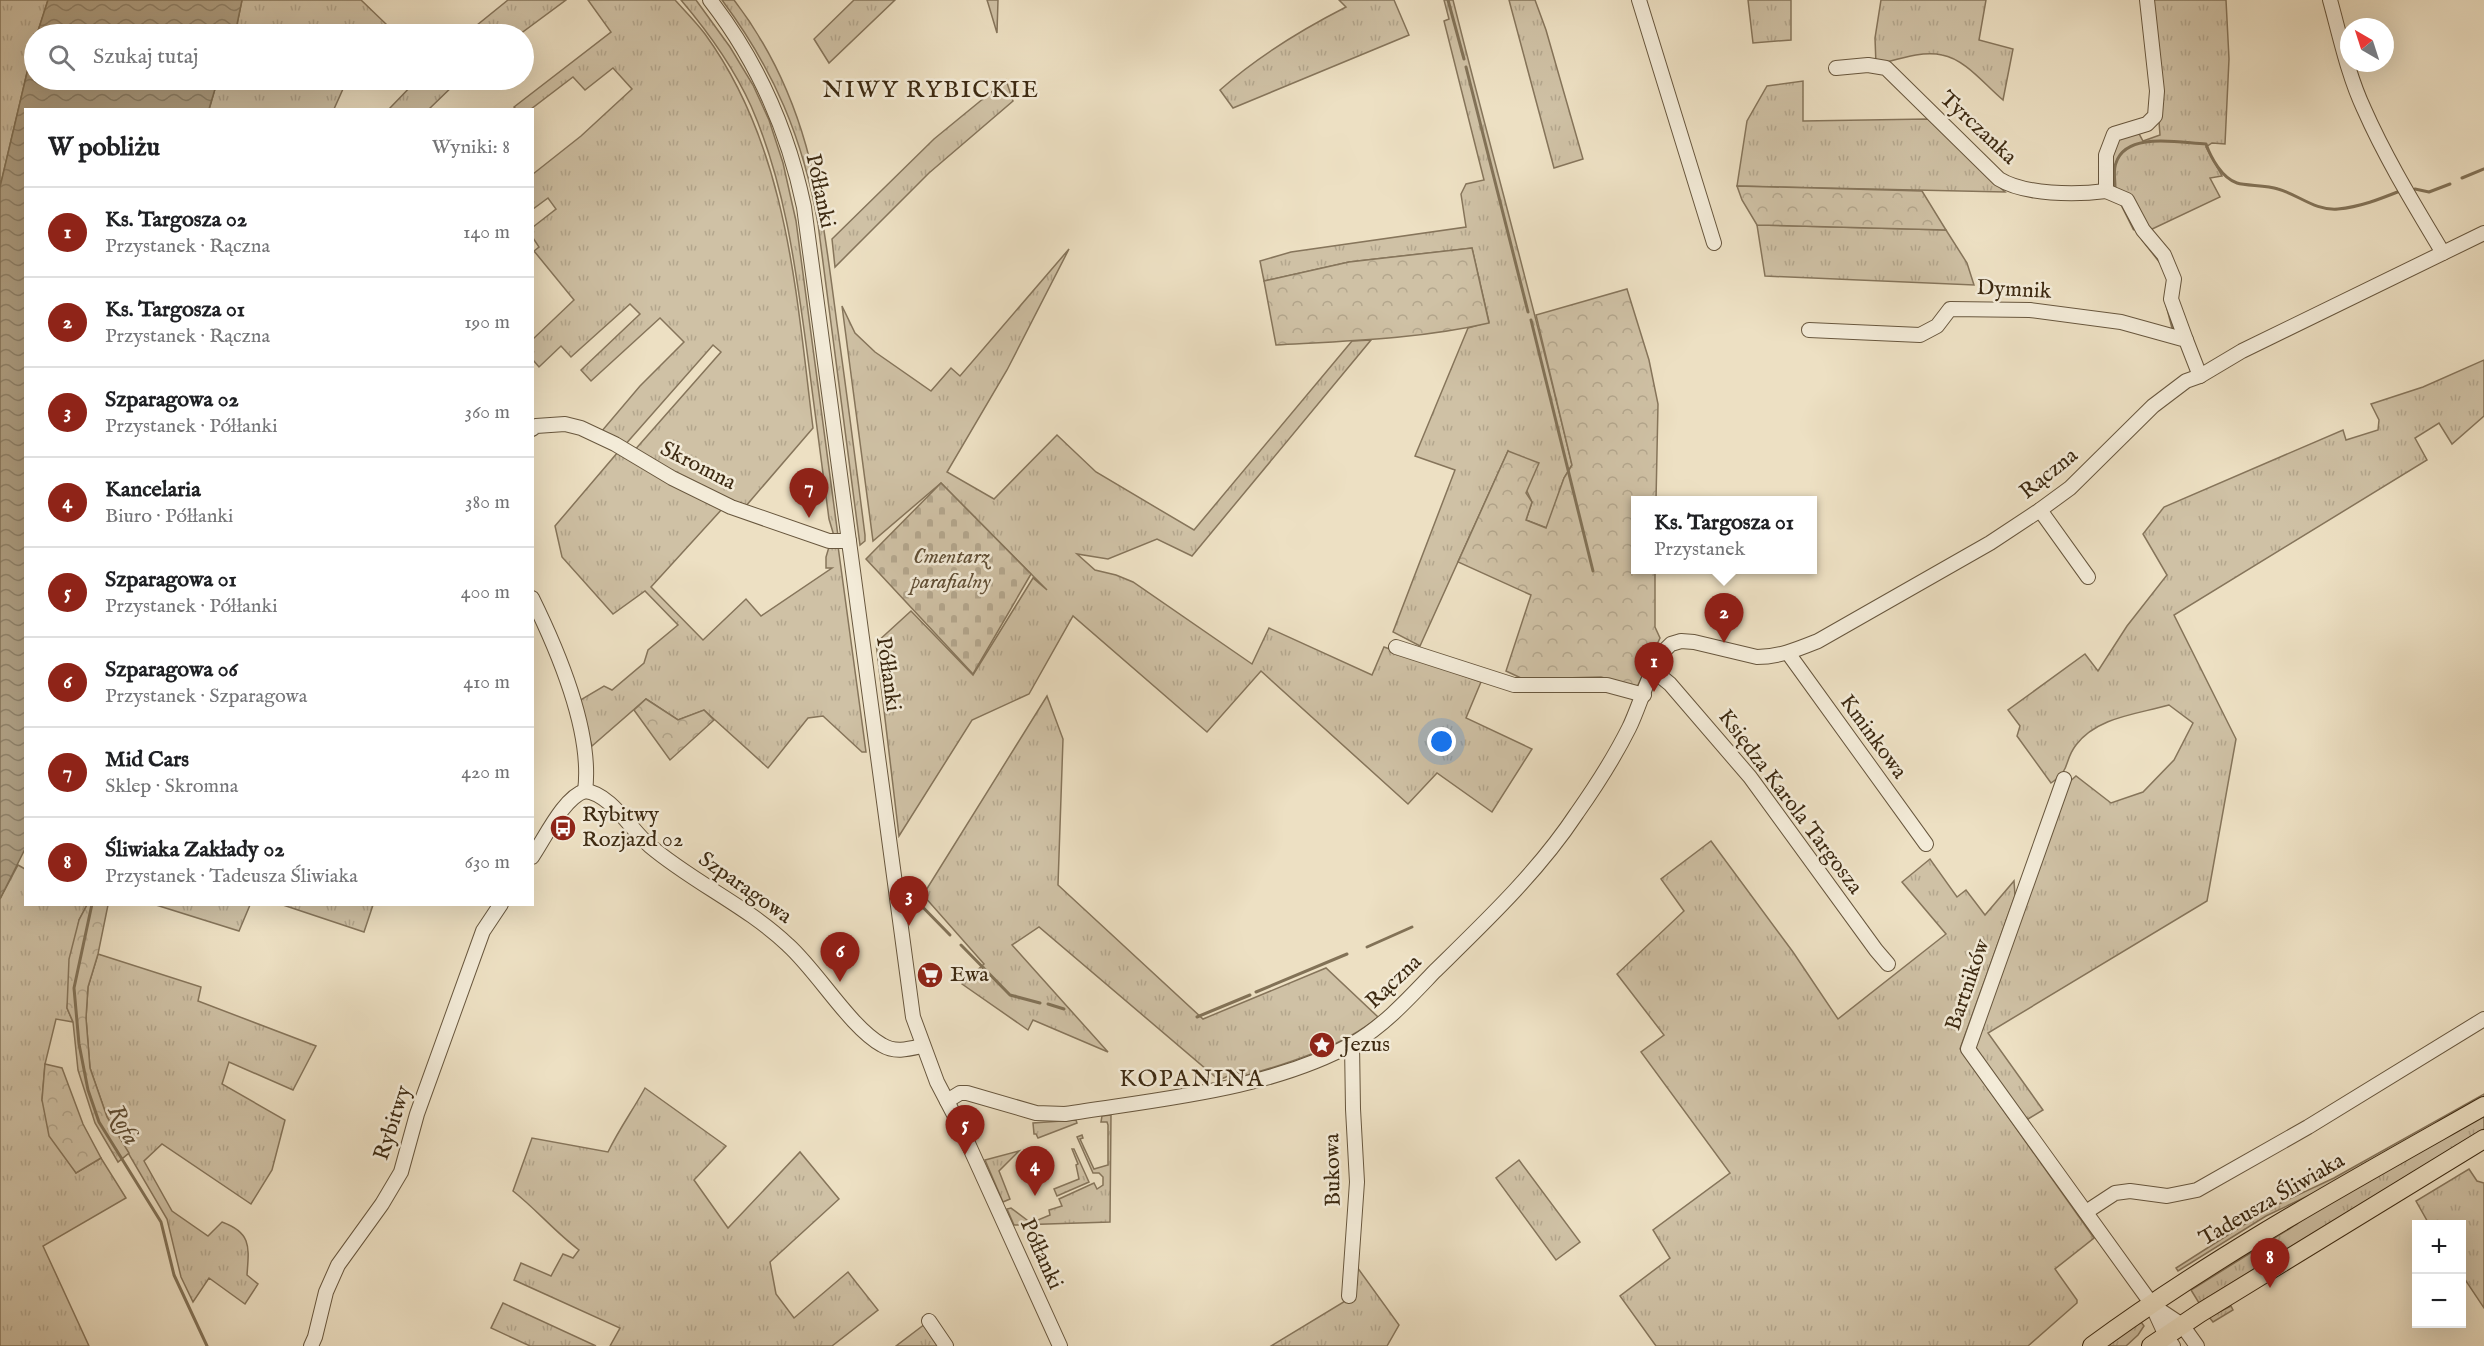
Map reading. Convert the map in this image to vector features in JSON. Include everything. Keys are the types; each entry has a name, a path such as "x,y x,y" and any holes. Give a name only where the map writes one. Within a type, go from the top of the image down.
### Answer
{"main road":[{"name":"Tadeusza Śliwiaka","path":"2092,1346 2151,1304 2274,1224 2484,1106"},
{"path":"2163,1343 2182,1325 2484,1139"}],"street":[{"name":"Półłanki","path":"710,0 739,40 758,73 795,165 809,236 913,1017 922,1046 946,1101 1060,1346"},
{"path":"1639,0 1714,243"},
{"path":"2147,0 2157,91 2154,116 2146,124 2114,134 2106,155 2106,191 2127,200 2143,230 2164,255 2174,279 2171,300 2200,376"},
{"path":"2330,0 2363,108 2401,183 2443,253"},
{"name":"Tyrczanka","path":"1836,68 1868,65 1886,68 1999,179 2013,187 2091,193 2106,191"},
{"name":"Rączna","path":"946,1101 963,1093 1036,1113 1065,1114 1268,1078 1353,1044 1395,1011 1471,935 1550,850 1577,814 1614,755 1662,654 1671,644 1694,642 1757,657 1788,653 1828,636 1990,543 2040,510 2070,488 2153,406 2186,381 2200,376 2242,351 2484,233"},
{"name":"Dymnik","path":"1809,330 1920,335 1937,326 1950,309 2030,310 2121,322 2186,340"},
{"name":"Skromna","path":"534,428 565,424 581,428 615,444 672,478 731,507 829,541 849,541"},
{"path":"2040,510 2088,577"},
{"path":"534,602 555,649 572,697 587,758 585,791 574,796 567,804 534,854"},
{"path":"1396,647 1514,686 1606,685 1644,695"},
{"name":"Kminkowa","path":"1788,653 1926,844"},
{"name":"Księdza Karola Targosza","path":"1654,671 1670,684 1750,777 1888,964"},
{"name":"Bartników","path":"2064,779 1968,1049 2151,1304"},
{"name":"Szparagowa","path":"585,791 595,792 606,799 640,837 659,853 737,904 777,934 809,966 855,1021 881,1045 898,1050 922,1046"},
{"name":"Rybitwy","path":"311,1346 326,1292 338,1265 382,1204 401,1172 417,1113 483,931 500,906"},
{"path":"2086,1212 2115,1193 2130,1191 2167,1196 2205,1186 2308,1127 2484,1018"},
{"name":"Bukowa","path":"1349,1296 1357,1182 1353,1109 1353,1044"},
{"path":"2151,1304 2182,1325 2197,1346"},
{"path":"2151,1304 2163,1343"},
{"path":"929,1321 946,1346"}],"green space":[{"path":"0,0 48,0 40,24 24,24 24,85 0,187"},
{"path":"242,0 361,0 386,24 237,24"},
{"path":"508,0 566,0 534,24 478,24"},
{"path":"588,0 675,0 705,34 733,78 754,125 771,173 784,223 793,274 813,428 745,507 633,452 721,352 713,345 624,446 601,432 640,386 684,342 660,318 591,381 581,370 640,314 630,304 571,357 561,346 539,367 534,361 534,338 574,300 534,251 539,247 534,240 534,226 556,209 548,198 534,208 534,173 581,136 632,89 613,68 585,90 573,77 532,108 514,107 611,32"},
{"path":"681,0 696,0 730,47 753,85 769,120 783,163 796,221 838,536 834,536 829,519 797,283 787,223 772,163 751,106 736,77 711,37"},
{"path":"722,0 734,0 760,38 780,76 796,115 808,154 825,237 848,403 865,535 865,541 860,545 812,193 795,134 784,106 757,52"},
{"path":"854,0 895,0 829,63 814,39"},
{"path":"987,0 998,0 997,33 988,3"},
{"path":"1339,0 1394,0 1409,35 1233,108 1220,90 1280,44 1346,7"},
{"path":"1444,0 1453,0 1572,465 1564,478 1547,528 1526,520 1532,502 1508,451 1420,646 1393,632 1455,470 1415,456 1468,328 1489,322 1472,248 1349,262 1264,281 1260,261 1291,252 1466,227 1461,194 1466,184 1484,180 1444,21 1449,19"},
{"path":"1509,0 1535,0 1546,30 1583,159 1554,168"},
{"path":"1748,0 1791,0 1791,40 1753,43"},
{"path":"1881,0 1986,0 1979,40 2013,49 2003,100 1967,67 1950,57 1926,54 1876,65 1875,38"},
{"path":"2150,0 2226,0 2229,59 2225,144 2212,143 2206,147 2222,176 2210,178 2220,197 2148,231 2126,194 2110,186 2109,168 2115,140 2137,130 2143,141 2160,135"},
{"path":"1006,80 1013,101 929,173 835,267 832,239 934,139"},
{"path":"1803,81 1803,121 1928,119 2005,192 1737,186 1747,121 1767,86"},
{"path":"215,90 343,90 334,108 210,108"},
{"path":"407,90 449,90 430,108 390,108"},
{"path":"1737,186 1922,191 1946,230 1757,225 1742,200"},
{"path":"1757,225 1946,230 1967,263 1974,285 1765,276"},
{"path":"1472,248 1489,323 1410,336 1276,345 1264,281 1349,262"},
{"path":"1069,249 1007,370 947,472 994,499 1057,435 1096,472 1194,530 1352,341 1371,340 1192,556 1157,539 1108,559 1077,554 1095,570 1133,582 1252,664 1269,628 1372,675 1384,647 1481,682 1466,718 1532,749 1492,812 1437,773 1408,804 1261,671 1207,732 1073,616 1029,694 972,720 899,836 876,643 911,611 973,675 1033,578 1047,590 941,483 873,541 842,306 855,333 875,352 931,391 951,368 960,376"},
{"path":"1627,289 1649,360 1658,404 1656,496 1631,496 1631,574 1655,574 1655,627 1660,638 1637,687 1601,677 1523,679 1506,671 1531,595 1458,562 1508,451 1539,463 1526,493 1532,502 1526,520 1546,528 1564,478 1572,465 1536,315"},
{"path":"2484,360 2484,416 2452,444 2439,423 2415,438 2427,460 2174,615 2236,739 2207,901 1988,1033 2043,1110 2028,1119 2020,1114 1974,1045 1979,1039 1976,1036 2066,785 2076,776 2111,803 2143,792 2174,760 2193,723 2169,705 2106,722 2095,728 2076,745 2062,774 2051,783 2017,736 2020,726 2008,710 2085,654 2098,671 2127,626 2167,575 2143,534 2164,507 2343,430 2346,440 2378,430 2379,420 2371,404 2423,387"},
{"path":"618,452 723,508 651,587 703,640 746,599 761,616 832,568 826,568 826,557 829,547 838,546 866,752 862,752 823,716 808,718 768,768 704,710 678,720 646,699 592,746 577,702 604,686 612,690 644,663 648,650 678,625 645,591 613,614 562,557 555,526"},
{"name":"Cmentarz parafialny","path":"941,483 1031,574 973,674 866,559"},
{"path":"1047,696 1063,739 1058,885 1203,1019 1326,968 1378,1017 1349,1037 1314,1053 1244,1076 1237,1072 1219,1080 1039,927 1012,945 1108,1052 1033,1020 1028,1030 962,984 984,964 923,895"},
{"path":"646,699 678,720 704,710 714,720 670,760 634,710"},
{"path":"1711,841 1793,952 1838,1019 1946,934 1902,882 1930,859 1957,897 1966,890 1985,915 2014,881 2015,896 1960,1049 2094,1238 2055,1269 2077,1303 2028,1346 1656,1346 1620,1296 1670,1258 1653,1230 1730,1173 1641,1052 1664,1035 1617,974 1684,911 1661,879"},
{"path":"18,865 24,868 24,906 86,906 79,920 67,1008 73,1022 56,1019 45,1064 42,1100 76,1173 101,1158 126,1198 43,1246 89,1346 0,1346 0,899"},
{"path":"86,906 108,906 98,954 88,987 86,1018 90,1068 107,1117 129,1153 118,1162 95,1123 78,1070 73,1022 67,1008 69,959 79,920"},
{"path":"159,906 250,906 239,931"},
{"path":"286,906 373,906 364,932"},
{"path":"98,954 201,987 198,1001 316,1046 293,1090 229,1062 222,1084 285,1120 272,1170 251,1204 162,1144 144,1161 172,1211 208,1236 222,1222 232,1226 244,1236 248,1249 247,1275 258,1284 245,1304 209,1278 193,1302 181,1277 167,1219 107,1117 90,1068 86,1018 88,987"},
{"path":"45,1064 62,1068 83,1124 101,1158 76,1173 49,1136 42,1100"},
{"path":"645,1088 726,1146 694,1180 728,1228 800,1152 839,1199 770,1262 776,1294 794,1318 848,1272 878,1310 832,1346 610,1346 620,1328 514,1280 521,1263 551,1276 563,1254 573,1258 579,1250 513,1191 532,1138 608,1152"},
{"path":"2484,1094 2484,1100 2335,1183 2266,1216 2178,1271 2176,1268 2270,1208 2334,1178"},
{"path":"2484,1113 2484,1129 2199,1303 2191,1290 2289,1229 2341,1193"},
{"path":"1111,1115 1110,1222 1014,1225 1007,1209 1011,1208 1031,1223 1050,1215 1049,1210 1062,1206 1059,1199 1094,1183 1097,1189 1103,1185 1103,1177 1099,1173 1093,1173 1077,1137 1082,1135 1083,1138 1080,1139 1094,1169 1108,1165 1108,1125 1107,1122 1101,1122 1102,1116"},
{"path":"1076,1120 1077,1123 1038,1138 1034,1134 1033,1123"},
{"path":"1072,1149 1089,1182 1057,1196 1054,1189 1079,1179 1076,1165 1078,1164"},
{"path":"1019,1151 999,1171 1010,1199 1003,1202 985,1160"},
{"path":"1519,1160 1580,1242 1556,1260 1496,1178"},
{"path":"2469,1169 2477,1181 2484,1183 2484,1308 2466,1281 2466,1220 2427,1220 2416,1201"},
{"path":"1357,1267 1399,1325 1387,1346 1271,1346 1347,1300"},
{"path":"503,1303 596,1346 530,1346 491,1328"},
{"path":"2231,1306 2233,1310 2213,1322 2209,1317"},
{"path":"2141,1322 2144,1326 2126,1346 2102,1346"},
{"path":"925,1324 941,1346 896,1346"}],"water":[{"path":"48,0 242,0 237,24 40,24"},
{"path":"24,85 24,90 215,90 209,108 24,108 24,851 0,899 0,187"}],"waterway":[{"path":"1448,0 1464,59"},
{"path":"1466,67 1528,312"},
{"path":"2115,187 2115,166 2122,153 2131,146 2142,143 2169,141 2206,144 2218,167 2227,177 2237,183 2278,189 2322,208 2338,209 2354,206 2400,191"},
{"path":"2462,178 2484,169"},
{"path":"2415,189 2429,192 2450,184"},
{"path":"2121,203 2134,229"},
{"path":"2143,240 2161,263"},
{"path":"2166,302 2173,329"},
{"path":"1531,320 1593,571"},
{"path":"908,892 950,935"},
{"name":"Rofa","path":"92,906 74,988 79,1044 88,1090 99,1122 161,1222 174,1275 207,1346"},
{"path":"1367,947 1412,927"},
{"path":"961,945 1010,995 1040,1003"},
{"path":"1256,992 1347,954"},
{"path":"1197,1017 1250,995"},
{"path":"1048,1004 1064,1009"}],"place":[{"name":"Mid Cars","path":"809,518"},
{"name":"Ks. Targosza 01","path":"1724,643"},
{"name":"Ks. Targosza 02","path":"1654,692"},
{"name":"Rybitwy Rozjazd 02","path":"563,828"},
{"name":"Szparagowa 02","path":"909,926"},
{"name":"Ewa","path":"930,975"},
{"name":"Szparagowa 06","path":"840,982"},
{"name":"Jezus","path":"1322,1045"},
{"name":"Szparagowa 01","path":"965,1155"},
{"name":"Kancelaria","path":"1035,1196"},
{"name":"Śliwiaka Zakłady 02","path":"2270,1288"}],"district":[{"name":"NIWY RYBICKIE","path":"931,90"},
{"name":"KOPANINA","path":"1192,1079"}]}
